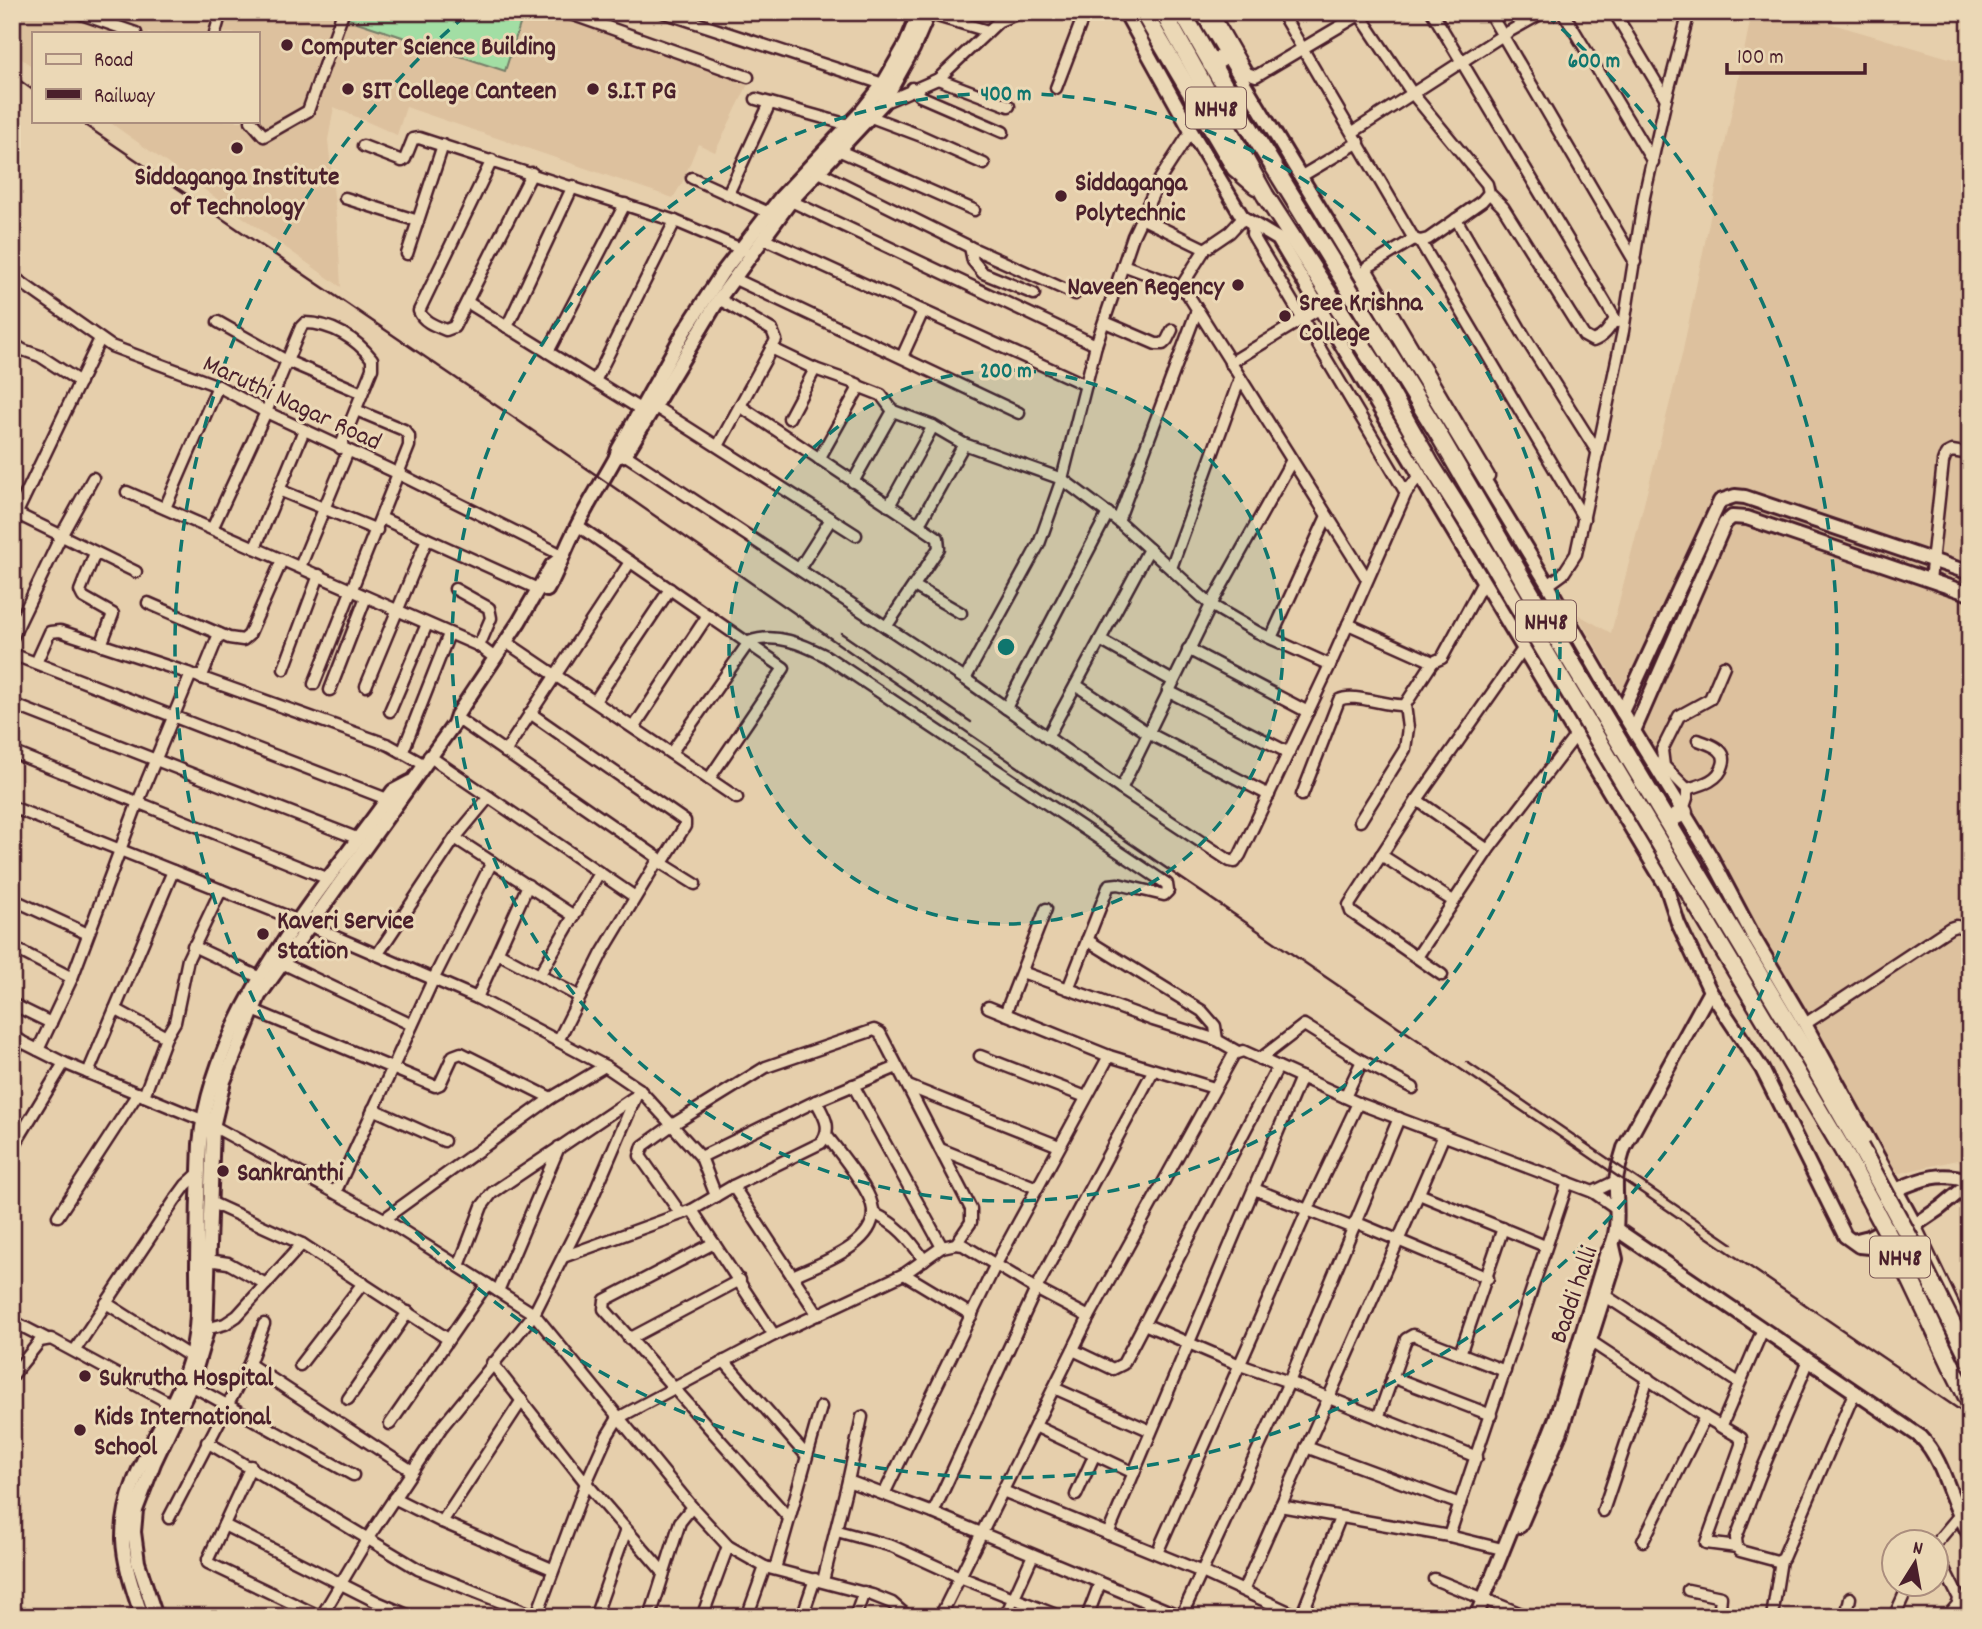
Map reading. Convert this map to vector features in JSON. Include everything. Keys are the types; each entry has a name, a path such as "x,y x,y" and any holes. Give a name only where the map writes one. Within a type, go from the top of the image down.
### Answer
{"highway":[{"path":"1143,12 1235,168 1265,195"},
{"name":"NH48","path":"1163,12 1265,195 1373,362 1430,463 1843,1152 1896,1249 1970,1403"},
{"name":"NH48","path":"1182,12 1211,64 1459,454 1554,633 1860,1147 1910,1239 1970,1360"},
{"path":"1211,64 1227,55"},
{"path":"1667,821 1683,811"}],"street":[{"path":"75,12 133,32"},
{"path":"215,32 220,12"},
{"path":"252,122 264,136 309,111 343,12"},
{"path":"565,12 748,77"},
{"path":"663,12 883,84"},
{"path":"883,103 912,88 938,79 1005,16 1021,12"},
{"path":"1056,88 1085,12"},
{"path":"1125,12 1191,131 1248,222 1252,234 1406,493"},
{"path":"1201,12 1300,177 1459,454 1548,585 1622,712 1712,857 1753,936 1805,1024 1896,1190 1970,1340"},
{"path":"1212,12 1247,73 1256,76 1360,13 1412,93 1503,207 1584,336 1593,341 1597,340 1605,334 1615,319"},
{"path":"1281,12 1584,519"},
{"path":"1432,12 1623,331"},
{"path":"1489,12 1635,262"},
{"path":"1353,132 1461,61 1544,12"},
{"path":"1563,12 1653,162"},
{"path":"1614,12 1666,99"},
{"path":"1548,585 1563,574 1572,561 1584,519 1623,331 1644,197 1689,12"},
{"path":"620,454 640,409 722,273 763,238 791,201 819,172 849,125 883,84 925,13"},
{"path":"925,13 988,31"},
{"path":"457,723 457,715 552,565 561,557 620,454 654,406 719,299 735,279 746,251 769,213 781,197 871,117 883,103 925,13"},
{"path":"938,79 1009,106"},
{"path":"912,88 920,96 1003,132"},
{"path":"756,99 849,125"},
{"path":"728,194 770,103"},
{"path":"871,117 985,164"},
{"path":"965,679 1039,544 1062,479 1096,345 1123,265 1160,179 1191,131"},
{"path":"363,146 402,161 416,137 675,221 746,251"},
{"path":"1300,177 1359,142"},
{"path":"407,254 443,145"},
{"path":"836,147 974,210"},
{"path":"492,160 419,311 430,324 446,330 454,327 532,173"},
{"path":"819,172 970,247 1075,294"},
{"path":"692,178 769,213"},
{"path":"507,327 573,186"},
{"path":"1489,192 1482,201 1427,239 1417,240 1368,267 1368,274 1544,567"},
{"path":"345,198 418,221"},
{"path":"791,201 1096,345"},
{"path":"548,352 625,204"},
{"path":"1141,218 1205,249"},
{"path":"1456,219 1526,339 1598,453"},
{"path":"595,381 675,221"},
{"path":"1181,287 1205,249 1248,222"},
{"path":"1248,222 1278,239 1666,886 1678,923 1710,991 1762,1069 1845,1236 1859,1246 1869,1247 1912,1220 1940,1208 1970,1182 1953,1175 1938,1176 1896,1190"},
{"path":"763,238 1086,385"},
{"path":"970,247 973,261 982,272 1034,294"},
{"path":"1123,265 1181,287 1367,579"},
{"name":"Maruthi Nagar Road","path":"12,276 100,339 141,359 218,386 561,557"},
{"path":"735,279 1019,414"},
{"path":"718,446 776,340 772,330 719,299"},
{"path":"467,302 640,409"},
{"path":"1230,363 1319,309"},
{"path":"1118,521 1197,310"},
{"path":"902,357 923,311"},
{"path":"218,322 287,361 362,393"},
{"path":"1105,322 1156,344 1163,344 1172,330"},
{"path":"212,529 266,412 301,327 305,323 331,328 355,341 372,359 372,369 356,410 326,507 300,567"},
{"path":"100,339 14,516 136,572"},
{"path":"12,343 40,356 80,383"},
{"path":"771,348 815,369 854,381 858,386 881,395 893,411 933,426 964,444 1062,479 1118,521 1211,605 1271,638 1330,665"},
{"path":"789,418 815,369"},
{"path":"1171,568 1240,378"},
{"path":"165,508 218,386"},
{"path":"819,459 858,386"},
{"path":"654,406 856,536"},
{"path":"740,406 938,538 939,544 886,627"},
{"path":"314,684 377,530 410,440 406,432 356,410"},
{"path":"853,482 893,411"},
{"path":"888,506 933,426"},
{"path":"255,548 304,430"},
{"path":"916,523 922,519 964,444"},
{"path":"1930,581 1943,462 1946,454 1952,451 1970,454"},
{"path":"620,454 965,679 1230,862 1235,862 1240,855 1330,665 1406,493 1420,474"},
{"path":"1121,789 1188,649 1292,460"},
{"path":"12,638 61,536 93,478"},
{"path":"279,490 377,530"},
{"path":"127,492 479,646 495,658"},
{"path":"1622,712 1720,501 1726,497 1745,497 1970,572"},
{"path":"1006,708 1108,513"},
{"path":"1271,638 1327,516"},
{"path":"1634,731 1725,523 1732,517 1747,518 1970,594"},
{"path":"381,518 538,589"},
{"path":"799,569 831,519"},
{"path":"577,525 783,666 784,671 709,779"},
{"path":"366,686 427,539"},
{"path":"1047,738 1149,548"},
{"path":"96,553 80,591 83,597 113,614 101,645"},
{"path":"156,1617 138,1562 134,1532 136,1510 176,1406 191,1357 196,1314 198,1174 230,1038 261,978 399,802 410,782 457,723 512,646 561,568 561,557"},
{"path":"148,603 219,634 240,640 247,638 282,560"},
{"path":"505,752 630,562"},
{"path":"284,669 319,575"},
{"path":"1360,821 1405,749 1408,735 1405,705 1433,662 1442,658 1483,582"},
{"path":"914,586 961,613"},
{"path":"455,589 489,608 491,618 479,646"},
{"path":"595,701 670,589"},
{"path":"330,690 366,597"},
{"path":"634,727 708,615"},
{"path":"390,711 427,624"},
{"path":"1348,624 1433,662"},
{"path":"36,663 50,632 60,631 196,676 403,751 426,760 489,797 635,897"},
{"path":"38,1050 72,978 138,802 173,718 219,634"},
{"path":"403,751 449,634"},
{"path":"671,753 749,642 779,639 826,656 1167,884 1168,891 1164,895 1118,884 1109,885 1068,989"},
{"path":"1100,640 1170,686 1289,753"},
{"path":"512,646 737,798"},
{"path":"1188,649 1308,712"},
{"path":"1443,975 1351,912 1350,901 1523,649"},
{"path":"12,654 387,799"},
{"path":"1683,811 1687,789 1664,766 1662,750 1679,716 1710,699 1724,666"},
{"path":"1076,685 1148,733 1269,795"},
{"path":"1302,795 1339,700 1347,697 1391,706 1405,705"},
{"path":"12,704 359,839"},
{"path":"530,713 685,821 685,826 635,897 602,953 558,1041"},
{"path":"457,723 505,752 695,884"},
{"path":"1417,957 1488,850 1576,735"},
{"path":"1687,789 1709,782 1719,775 1724,762 1723,753 1718,748 1698,740"},
{"path":"12,752 329,879"},
{"path":"142,1617 123,1542 124,1516 131,1490 176,1406 191,1385 206,1329 210,1202 208,1123 253,1010 329,879 393,791 410,782"},
{"path":"377,955 455,838 489,797"},
{"path":"1418,800 1488,850"},
{"path":"12,807 304,923 477,998 605,1066 672,1125 701,1157 716,1196"},
{"path":"455,838 574,916"},
{"path":"1381,855 1453,901"},
{"path":"335,1193 432,979 492,862"},
{"path":"88,1073 173,871"},
{"path":"540,974 599,873"},
{"path":"477,998 528,886"},
{"path":"58,1216 141,1095 175,1022 193,946 221,890"},
{"path":"12,899 88,934"},
{"path":"1005,1014 1046,909"},
{"path":"1805,1024 1950,928 1956,926 1970,929"},
{"path":"1087,940 1202,1012 1215,1026 1217,1040"},
{"path":"193,946 261,978"},
{"path":"12,947 72,978"},
{"path":"498,953 580,996"},
{"path":"282,962 412,1025"},
{"path":"1021,972 1217,1040 1238,1052 1260,1059 1358,1103 1593,1192 1616,1208"},
{"name":"Baddi halli","path":"1476,1617 1486,1598 1502,1549 1556,1418 1602,1266 1613,1246 1616,1229 1616,1181 1624,1149 1710,991"},
{"path":"12,1004 51,1023"},
{"path":"988,1007 1110,1056 1214,1088"},
{"path":"115,1009 166,1037"},
{"path":"253,1010 439,1086 453,1056 461,1053 551,1098"},
{"path":"1260,1059 1304,1025 1362,1061 1413,1088"},
{"path":"774,1335 714,1243 640,1156 643,1146 672,1125 766,1067 874,1030 880,1034 972,1214 968,1229 956,1244"},
{"path":"12,1055 16,1039 64,1063 208,1123 384,1219 459,1266 534,1314 692,1507 728,1546 770,1568 864,1592 892,1604 908,1617"},
{"path":"940,1617 1089,1317 1214,1088 1234,1054 1238,1052"},
{"path":"979,1056 1086,1097"},
{"path":"884,1494 996,1264 1110,1056"},
{"path":"1345,1097 1362,1061"},
{"path":"12,1149 64,1063"},
{"path":"384,1219 551,1098 605,1066"},
{"path":"701,1157 816,1101 897,1067"},
{"path":"1073,1350 1113,1369 1123,1364 1278,1067"},
{"path":"933,1513 1036,1289 1153,1071"},
{"path":"1108,1534 1301,1077"},
{"path":"853,1085 942,1247"},
{"path":"908,1086 1059,1146"},
{"path":"459,1266 486,1198 637,1093"},
{"path":"251,1466 208,1559 211,1566 321,1617 368,1538 441,1428 534,1314 592,1201 637,1093"},
{"path":"563,1257 687,1212 821,1143 827,1136 828,1128 816,1101"},
{"path":"1157,1553 1308,1209 1358,1103"},
{"path":"373,1109 444,1141"},
{"path":"848,1481 933,1513 1182,1617 1289,1382 1399,1118"},
{"path":"1244,1589 1444,1135"},
{"path":"792,1276 848,1249 863,1237 871,1225 872,1203 827,1136"},
{"path":"498,1291 559,1147"},
{"path":"940,1149 1037,1188"},
{"path":"75,1350 186,1185 198,1174"},
{"path":"1593,1192 1616,1181"},
{"path":"1449,1536 1568,1182"},
{"path":"733,1186 818,1315"},
{"path":"1254,1189 1399,1240 1488,1278"},
{"path":"1419,1194 1545,1246"},
{"path":"210,1202 302,1244 447,1339"},
{"path":"873,1213 891,1222 908,1236 924,1260"},
{"path":"1460,1354 1503,1228"},
{"path":"1616,1229 1921,1437 1933,1450 1958,1517 1970,1535"},
{"path":"714,1243 605,1300 604,1309 789,1518"},
{"path":"206,1329 225,1325 237,1316 302,1244"},
{"path":"207,1442 251,1466 418,1569 536,1617 552,1569 607,1436 618,1418 673,1388 774,1335 904,1274 942,1247 956,1244 963,1245 1089,1317"},
{"path":"1484,1617 1486,1598 1560,1431 1616,1259 1613,1246"},
{"path":"208,1260 228,1263 266,1284"},
{"path":"904,1274 972,1315"},
{"path":"629,1339 740,1280"},
{"path":"300,1365 363,1283"},
{"path":"390,1424 486,1284"},
{"path":"1604,1295 1739,1383"},
{"path":"106,1303 191,1357"},
{"path":"348,1399 408,1312"},
{"path":"12,1321 45,1338 62,1342 176,1406"},
{"path":"169,1518 249,1364 264,1324"},
{"path":"1144,1324 1187,1344 1477,1457"},
{"path":"1721,1427 1763,1329"},
{"path":"1378,1418 1409,1336 1413,1335 1505,1371"},
{"path":"12,1376 45,1338"},
{"path":"1590,1341 1705,1417 1739,1436 1741,1445 1706,1543 1737,1546"},
{"path":"1780,1560 1777,1562 1740,1551 1736,1538 1809,1360"},
{"path":"724,1361 806,1455"},
{"path":"492,1363 586,1483 663,1572"},
{"path":"249,1364 412,1471"},
{"path":"1392,1377 1491,1415"},
{"path":"1604,1511 1648,1378"},
{"path":"191,1385 353,1475"},
{"path":"1054,1388 1151,1431"},
{"path":"1772,1617 1780,1560 1855,1391"},
{"path":"442,1522 522,1400"},
{"path":"747,1617 789,1518 821,1407"},
{"path":"802,1617 819,1580 836,1531 862,1417"},
{"path":"1643,1541 1705,1417"},
{"path":"1035,1426 1134,1473"},
{"path":"1306,1447 1460,1504"},
{"path":"1076,1495 1094,1456"},
{"path":"1003,1491 1244,1589 1301,1617 1339,1518"},
{"path":"394,1498 442,1522 552,1569"},
{"path":"1280,1506 1449,1536 1502,1549"},
{"path":"650,1617 680,1522 692,1507"},
{"path":"1949,1528 1958,1517"},
{"path":"224,1525 412,1617"},
{"path":"596,1617 626,1530"},
{"path":"836,1531 892,1545 960,1577 1059,1617"},
{"path":"702,1617 728,1546"},
{"path":"1005,1617 1033,1555"},
{"path":"1434,1579 1529,1617"},
{"path":"1947,1617 1958,1604 1959,1598 1951,1582"},
{"path":"1087,1617 1100,1583"},
{"path":"1688,1590 1721,1598 1719,1617"},
{"path":"855,1617 864,1592"},
{"path":"1846,1617 1850,1598"},
{"path":"1894,1617 1903,1598"}],"shaded area":[{"name":"Siddaganga Institute of Technology","path":"12,12 578,12 753,74 715,152 698,144 673,198 406,107 397,135 334,107 328,140 341,287 109,122 259,122 259,32 32,32 32,66 12,52"},
{"path":"1752,12 1791,12 1970,64 1970,1166 1957,1160 1896,1174 1577,614 1611,633 1682,355"}],"green space":[{"path":"350,12 524,12 505,71 348,19"}],"railway":[{"path":"12,75 32,89"},
{"path":"80,122 513,417 876,670 1970,1417"},
{"path":"841,633 971,722"},
{"path":"1467,1062 1733,1244"}],"place":[{"name":"Computer Science Building","path":"287,45"},
{"name":"SIT College Canteen","path":"348,89"},
{"name":"S.I.T PG","path":"593,89"},
{"name":"Siddaganga Institute of Technology","path":"237,148"},
{"name":"Siddaganga Polytechnic","path":"1061,196"},
{"name":"Naveen Regency","path":"1238,285"},
{"name":"Sree Krishna College","path":"1285,316"},
{"name":"Kaveri Service Station","path":"263,934"},
{"name":"Sankranthi","path":"223,1171"},
{"name":"Sukrutha Hospital","path":"85,1376"},
{"name":"Kids International School","path":"80,1430"}]}
